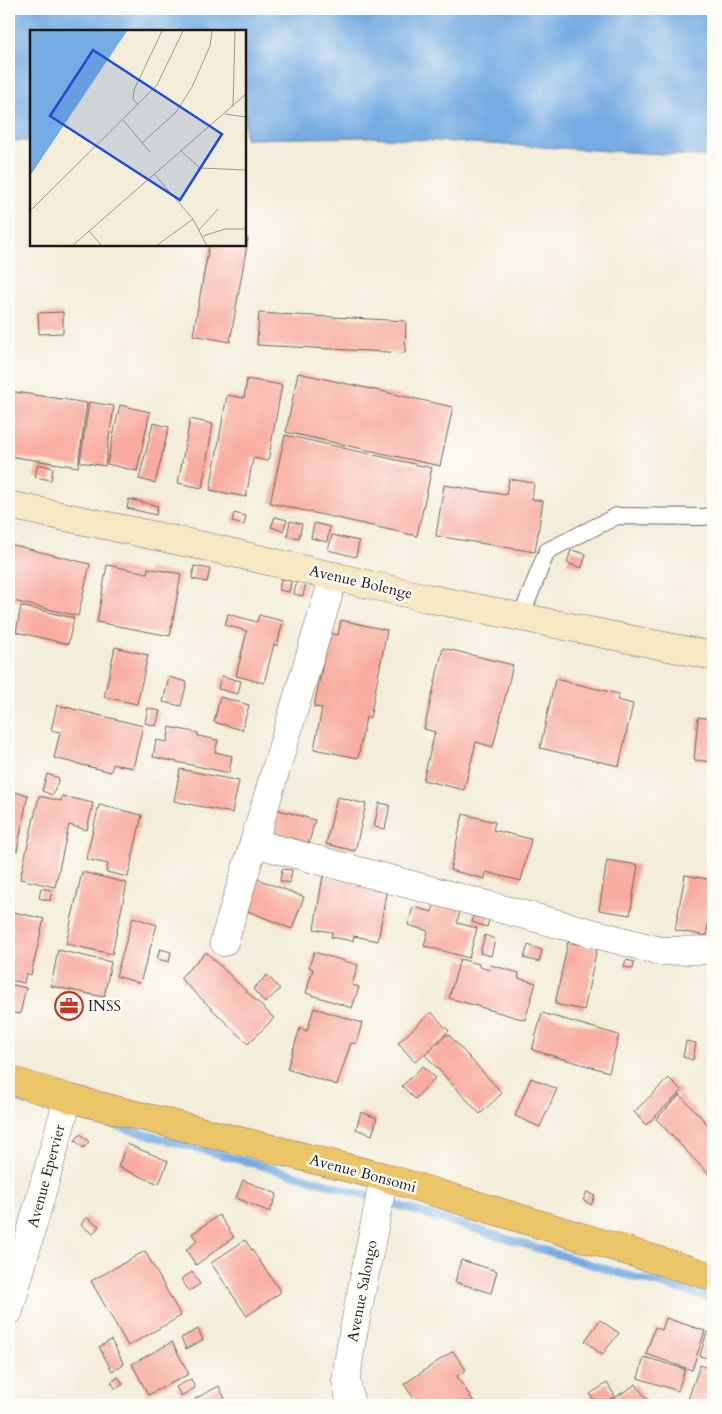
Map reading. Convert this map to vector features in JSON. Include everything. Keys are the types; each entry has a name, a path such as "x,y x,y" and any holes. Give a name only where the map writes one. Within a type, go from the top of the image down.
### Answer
{"main road":[{"name":"Avenue Bonsomi","path":"9,1080 68,1098 384,1177 713,1277"}],"street":[{"name":"Avenue Bolenge","path":"9,505 522,617 713,656"},
{"path":"224,942 334,576"},
{"path":"254,843 660,950 713,950"},
{"name":"Avenue Epervier","path":"9,1311 68,1098"},
{"name":"Avenue Salongo","path":"351,1405 346,1380 351,1344 384,1177"}],"lane":[{"path":"522,617 547,551 617,516 704,517 713,515"}],"water":[{"path":"9,9 713,9 713,157 369,137 246,139 246,30 30,30 30,141 9,141"}],"building":[{"path":"246,238 248,239 230,342 193,335 209,246 246,246"},
{"path":"63,312 63,333 39,334 38,313"},
{"path":"259,313 406,321 405,353 257,345"},
{"path":"298,373 453,407 440,466 286,432"},
{"path":"247,379 282,385 268,461 253,458 246,497 210,490 227,395 244,398"},
{"path":"9,391 87,403 78,467 9,456"},
{"path":"89,402 114,406 105,466 80,462"},
{"path":"120,405 150,412 137,471 107,464"},
{"path":"190,419 213,424 202,488 178,483"},
{"path":"153,423 169,427 155,483 139,479"},
{"path":"285,435 432,468 417,536 270,503"},
{"path":"38,464 53,468 51,480 35,477"},
{"path":"509,479 534,483 532,499 543,501 535,552 436,536 444,485 506,495"},
{"path":"129,499 158,506 156,515 127,508"},
{"path":"234,513 246,516 244,525 232,522"},
{"path":"275,517 287,520 283,531 271,527"},
{"path":"290,521 302,524 299,538 287,536"},
{"path":"314,523 330,527 327,542 311,538"},
{"path":"332,535 359,541 356,557 328,550"},
{"path":"9,544 90,564 78,616 9,600"},
{"path":"571,550 586,554 582,568 567,563"},
{"path":"107,565 147,573 148,568 181,574 170,636 97,622"},
{"path":"194,566 210,569 207,582 192,579"},
{"path":"281,579 291,581 289,592 279,590"},
{"path":"297,581 306,583 303,596 294,594"},
{"path":"21,606 74,618 68,644 16,632"},
{"path":"228,614 257,622 259,615 283,621 277,646 274,644 264,683 236,676 247,631 225,625"},
{"path":"341,620 387,630 370,718 366,717 358,758 314,749 322,708 314,707 329,633 338,635"},
{"path":"115,647 148,655 137,704 104,697"},
{"path":"443,648 513,665 493,747 476,742 464,790 423,780 435,732 424,729"},
{"path":"221,676 241,681 238,694 218,689"},
{"path":"169,677 187,682 181,706 163,702"},
{"path":"555,679 619,694 617,700 633,704 619,766 540,748"},
{"path":"220,697 249,705 242,730 214,722"},
{"path":"57,705 143,726 133,768 113,764 111,772 54,758 60,732 51,730"},
{"path":"148,708 160,711 156,726 145,723"},
{"path":"698,717 713,719 713,762 694,760"},
{"path":"170,727 198,733 198,736 218,740 215,752 232,756 229,773 153,757 156,740 167,742"},
{"path":"180,769 239,781 232,813 174,801"},
{"path":"47,774 59,778 53,795 42,791"},
{"path":"9,791 28,795 17,851 9,849"},
{"path":"39,796 61,801 62,796 93,803 87,830 69,825 55,887 20,879"},
{"path":"337,797 366,804 355,851 326,844"},
{"path":"379,803 390,805 385,829 374,827"},
{"path":"99,805 142,815 128,877 106,872 108,864 86,859"},
{"path":"272,808 315,820 309,843 266,832"},
{"path":"463,814 495,822 493,830 531,839 521,881 486,872 485,879 450,870"},
{"path":"607,860 638,865 630,915 599,910"},
{"path":"282,869 292,870 290,883 280,881"},
{"path":"82,872 127,883 112,954 66,944"},
{"path":"685,875 713,880 713,895 706,936 675,930"},
{"path":"323,876 387,888 378,941 354,936 353,941 331,937 332,932 314,929"},
{"path":"255,878 304,897 292,929 243,909"},
{"path":"41,888 52,890 50,901 39,898"},
{"path":"436,900 461,907 457,923 477,928 469,958 424,946 428,931 408,925 413,907 432,912"},
{"path":"475,908 491,913 487,927 472,922"},
{"path":"9,911 44,919 31,975 26,973 24,983 9,980"},
{"path":"133,917 157,925 140,983 116,976"},
{"path":"485,935 495,939 491,956 480,953"},
{"path":"568,942 597,948 584,1010 555,1004"},
{"path":"528,945 542,950 539,962 524,958"},
{"path":"160,949 171,952 169,962 157,959"},
{"path":"58,950 111,962 104,997 51,986"},
{"path":"206,952 274,1018 248,1044 180,978"},
{"path":"314,952 358,965 352,985 359,987 352,1008 306,993 313,969 309,967"},
{"path":"460,959 479,964 479,967 490,970 491,965 519,973 518,978 536,983 525,1020 449,998"},
{"path":"626,960 634,962 633,969 624,967"},
{"path":"267,975 280,989 265,1003 253,989"},
{"path":"9,984 26,988 20,1014 9,1012"},
{"path":"314,1008 362,1023 356,1044 351,1043 337,1085 287,1069 300,1028 307,1031"},
{"path":"431,1012 449,1031 415,1062 398,1043"},
{"path":"542,1013 619,1035 609,1072 532,1050"},
{"path":"448,1034 502,1093 480,1114 425,1055"},
{"path":"686,1041 696,1043 693,1060 683,1057"},
{"path":"423,1066 435,1078 415,1099 402,1086"},
{"path":"531,1078 557,1089 540,1127 515,1116"},
{"path":"669,1078 682,1091 646,1125 634,1112"},
{"path":"680,1095 713,1130 713,1179 656,1119"},
{"path":"361,1112 377,1118 372,1135 356,1129"},
{"path":"81,1134 89,1142 83,1148 75,1140"},
{"path":"127,1144 168,1161 159,1184 118,1167"},
{"path":"243,1180 277,1194 270,1212 236,1198"},
{"path":"587,1192 595,1196 591,1205 583,1200"},
{"path":"219,1215 234,1237 196,1265 186,1250 197,1241 192,1234"},
{"path":"86,1217 99,1226 93,1234 81,1225"},
{"path":"245,1240 281,1292 247,1316 211,1263"},
{"path":"145,1251 181,1316 128,1346 91,1281"},
{"path":"461,1260 497,1271 491,1293 455,1282"},
{"path":"192,1272 200,1284 189,1291 181,1279"},
{"path":"666,1318 705,1331 692,1370 646,1354 655,1327 662,1330"},
{"path":"600,1320 619,1333 602,1355 585,1341"},
{"path":"198,1329 203,1340 186,1349 181,1338"},
{"path":"707,1332 713,1334 713,1360 700,1356"},
{"path":"111,1340 124,1364 112,1371 99,1347"},
{"path":"172,1342 189,1374 148,1395 132,1364"},
{"path":"453,1351 466,1370 457,1376 476,1405 418,1405 404,1384"},
{"path":"644,1357 685,1369 678,1391 638,1378"},
{"path":"700,1365 713,1370 713,1387 707,1405 686,1405"},
{"path":"118,1377 123,1384 116,1389 111,1382"},
{"path":"191,1379 195,1388 181,1396 176,1387"},
{"path":"607,1383 615,1396 601,1405 597,1405 590,1394"},
{"path":"636,1384 647,1400 639,1405 604,1405"},
{"path":"219,1386 228,1405 198,1405 195,1399"}],"waterway":[{"path":"9,1097 328,1184 622,1274 713,1298"}],"place":[{"name":"INSS","path":"69,1006"}]}
